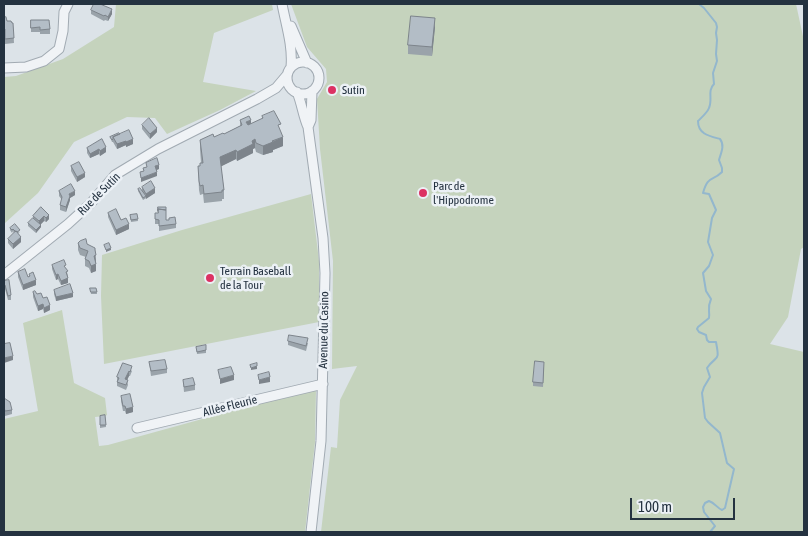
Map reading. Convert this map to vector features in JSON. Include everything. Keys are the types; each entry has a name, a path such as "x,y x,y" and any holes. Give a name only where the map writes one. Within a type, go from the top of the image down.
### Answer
{"street":[{"path":"4,68 26,68 44,61 59,49 63,31 64,12 68,4"},
{"path":"282,4 307,63 314,68 318,76 317,84 312,91 308,128"},
{"path":"282,4 292,56 287,81 302,104 308,128"},
{"path":"289,71 298,63 307,63"},
{"name":"Rue de Sutin","path":"4,275 92,203 115,175 158,149 276,88 282,83 289,71"},
{"name":"Rue de Sutin","path":"257,99 277,91 294,91"},
{"path":"294,91 307,93 312,91"},
{"name":"Avenue du Casino","path":"308,128 323,238 325,273 322,441 311,532"},
{"name":"Allée Fleurie","path":"137,428 323,384"}],"green space":[{"path":"116,4 272,4 273,10 214,33 203,82 256,91 167,134 155,118 127,117 74,142 38,193 5,223 4,77 16,76 63,59 114,27"},
{"path":"291,4 796,4 804,41 804,247 801,249 788,317 770,344 804,352 804,532 321,532 331,447 337,448 340,400 357,366 332,369 333,261 320,149 317,99 327,82 326,69 307,47"},
{"name":"Terrain Baseball de la Tour","path":"311,194 319,261 319,322 104,364 101,296 102,255 182,230"},
{"path":"62,310 74,383 105,398 107,415 95,417 99,446 316,389 315,442 305,532 4,532 4,419 38,411 23,323"}],"building":[{"path":"94,4 100,4 112,9 108,17 91,10"},
{"path":"411,16 435,18 432,47 408,45"},
{"path":"6,17 7,21 13,23 14,38 5,39 4,18"},
{"path":"31,20 49,20 50,29 40,30 40,27 31,28"},
{"path":"274,111 281,124 278,125 283,137 263,146 256,143 255,139 252,141 253,144 237,152 236,150 220,157 224,190 222,192 204,194 203,185 200,186 199,181 198,166 200,166 200,163 203,163 200,140 213,134 214,137 224,134 242,125 240,120 249,116 251,120 246,122 248,125"},
{"path":"149,118 157,128 150,134 142,125"},
{"path":"129,130 133,139 117,144 113,137"},
{"path":"120,134 113,137 112,140 110,137"},
{"path":"102,139 106,147 90,154 87,148"},
{"path":"157,158 159,165 155,166 157,172 141,178 140,172 144,171 143,168 147,167 146,163"},
{"path":"79,162 85,173 77,177 71,166"},
{"path":"151,181 155,188 146,194 142,187"},
{"path":"71,184 75,191 69,194 66,207 60,205 62,197 59,191"},
{"path":"140,188 146,196 143,198 138,189"},
{"path":"41,207 49,215 46,218 44,216 39,221 33,216"},
{"path":"158,207 166,207 166,210 158,209"},
{"path":"116,209 121,220 126,218 129,224 116,230 108,213"},
{"path":"158,209 166,210 166,220 175,217 176,224 159,226 159,220 155,219 155,213 158,213"},
{"path":"137,214 138,219 131,220 130,215"},
{"path":"33,218 41,225 36,230 28,223"},
{"path":"15,224 20,230 17,232 10,228"},
{"path":"16,231 21,237 13,244 8,239"},
{"path":"86,239 87,244 95,248 96,264 91,266 89,261 85,259 88,251 80,248 78,243"},
{"path":"109,243 111,248 106,250 104,245"},
{"path":"64,260 66,265 64,266 68,271 66,272 68,278 61,281 52,265"},
{"path":"25,269 28,277 33,272 36,280 23,285 18,272"},
{"path":"9,280 11,295 8,296 4,281"},
{"path":"70,284 73,293 56,297 54,290"},
{"path":"90,288 96,288 97,292 91,292"},
{"path":"35,291 37,294 41,293 43,298 47,297 50,305 44,308 43,304 38,306 33,292"},
{"path":"289,335 308,338 306,346 288,341"},
{"path":"10,343 13,356 4,358 4,344"},
{"path":"206,345 206,350 197,352 196,347"},
{"path":"165,360 167,369 151,371 149,362"},
{"path":"535,361 544,362 543,383 533,382"},
{"path":"123,363 132,366 125,379 128,380 126,385 117,382 119,378 117,377"},
{"path":"257,363 257,366 251,368 250,365"},
{"path":"231,367 234,375 220,379 218,370"},
{"path":"269,372 270,377 259,380 258,375"},
{"path":"193,378 195,385 184,387 183,380"},
{"path":"130,394 133,407 126,409 123,406 121,396"},
{"path":"4,398 10,402 12,410 5,411"},
{"path":"105,415 106,425 100,425 100,416"}],"waterway":[{"path":"699,4 716,23 717,61 713,73 714,84 711,89 710,105 707,112 698,121 698,125 705,134 720,139 722,152 719,160 722,172 709,181 703,193 709,194 716,210 712,218 708,242 713,255 709,266 703,273 706,291 711,299 709,318 697,329 706,335 709,342 716,342 718,356 707,368 710,377 702,393 705,418 720,433 727,463 734,469 725,508 722,510 709,501 703,507 704,512 715,526 710,532"}],"place":[{"name":"Sutin","path":"332,90"},
{"name":"Parc de l'Hippodrome","path":"423,193"},
{"name":"Terrain Baseball de la Tour","path":"210,278"}]}
